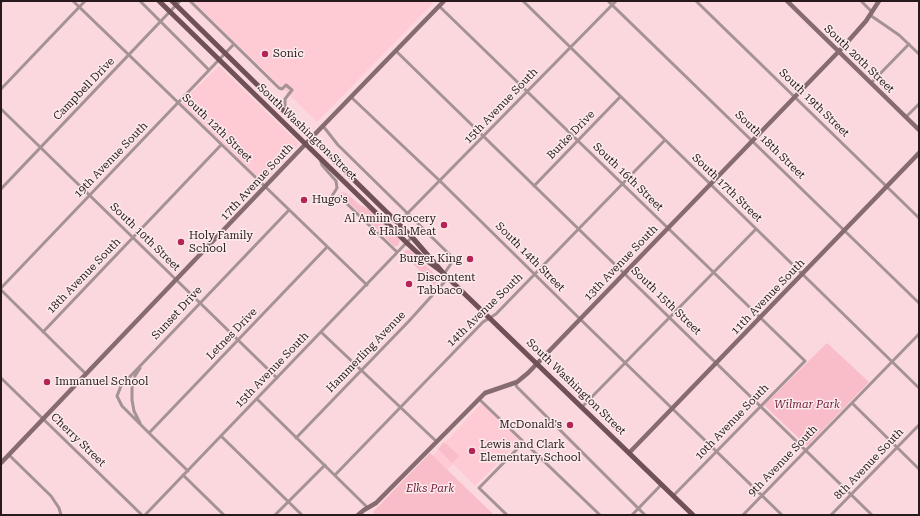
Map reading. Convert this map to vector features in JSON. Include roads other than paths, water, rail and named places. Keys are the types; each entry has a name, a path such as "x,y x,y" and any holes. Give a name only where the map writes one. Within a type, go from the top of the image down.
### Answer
{"main road":[{"name":"South Washington Street","path":"159,1 407,243 423,258 446,275"},
{"name":"South Washington Street","path":"172,1 398,223 446,275 693,515"}],"street":[{"name":"South 12th Street","path":"73,1 366,285"},
{"path":"1,89 85,1"},
{"path":"140,1 209,70"},
{"name":"Campbell Drive","path":"1,189 180,1"},
{"path":"190,1 279,88 282,89 286,85 292,90 285,99 285,105 300,128"},
{"name":"17th Avenue South","path":"1,463 444,1"},
{"name":"South 17th Street","path":"523,1 919,388"},
{"name":"South 18th Street","path":"608,1 919,303"},
{"name":"15th Avenue South","path":"398,223 616,1"},
{"name":"South 19th Street","path":"696,1 919,218"},
{"name":"South 20th Street","path":"787,1 919,130"},
{"path":"861,1 871,14 899,35 919,54"},
{"name":"13th Avenue South","path":"358,515 376,503 479,399 489,391 515,382 537,364 839,52 860,29 879,1"},
{"name":"South 16th Street","path":"440,6 805,361"},
{"name":"19th Avenue South","path":"1,289 234,44"},
{"path":"871,83 909,44"},
{"name":"South 15th Street","path":"396,52 872,515"},
{"name":"South 14th Street","path":"351,97 440,181 782,515"},
{"name":"Burke Drive","path":"534,186 620,97"},
{"path":"906,117 919,104"},
{"name":"South 10th Street","path":"1,109 277,378"},
{"path":"323,126 338,145 408,213"},
{"name":"14th Avenue South","path":"335,475 483,322 496,314 665,140"},
{"name":"18th Avenue South","path":"43,332 221,146"},
{"name":"11th Avenue South","path":"629,453 919,153"},
{"path":"320,159 322,165 336,181 337,188 332,196"},
{"path":"336,200 339,198 344,200 397,252"},
{"name":"Sunset Drive","path":"149,433 122,406 117,396 121,386 289,210"},
{"name":"Hammerling Avenue","path":"296,438 409,321 446,275 451,266 452,258 408,213"},
{"path":"582,407 756,229"},
{"name":"15th Avenue South","path":"145,515 412,237"},
{"name":"Letnes Drive","path":"149,433 327,247"},
{"path":"1,289 86,374"},
{"path":"321,332 437,442"},
{"name":"9th Avenue South","path":"743,515 919,334"},
{"name":"10th Avenue South","path":"673,496 805,361"},
{"path":"142,363 135,376 132,400 134,411 141,424 149,433 188,471"},
{"name":"Cherry Street","path":"1,378 142,515"},
{"path":"515,382 517,387 645,515"},
{"path":"257,398 368,508"},
{"path":"479,399 600,515"},
{"path":"852,403 919,470"},
{"name":"8th Avenue South","path":"831,515 919,425"},
{"path":"221,436 302,515"},
{"path":"507,515 479,488 524,442"},
{"path":"9,455 51,496 59,508 60,515"},
{"path":"275,515 325,464"},
{"path":"183,475 224,515"},
{"path":"632,515 661,484"}],"place":[{"name":"Sonic","path":"265,54"},
{"name":"Hugo's","path":"304,200"},
{"name":"Al Amiin Grocery & Halal Meat","path":"444,225"},
{"name":"Holy Family School","path":"181,242"},
{"name":"Burger King","path":"470,259"},
{"name":"Discontent Tabbaco","path":"409,284"},
{"name":"Immanuel School","path":"47,382"},
{"name":"McDonald's","path":"570,425"},
{"name":"Lewis and Clark Elementary School","path":"472,451"}],"park label":[{"name":"Wilmar Park","path":"807,405"},
{"name":"Elks Park","path":"430,489"}]}
